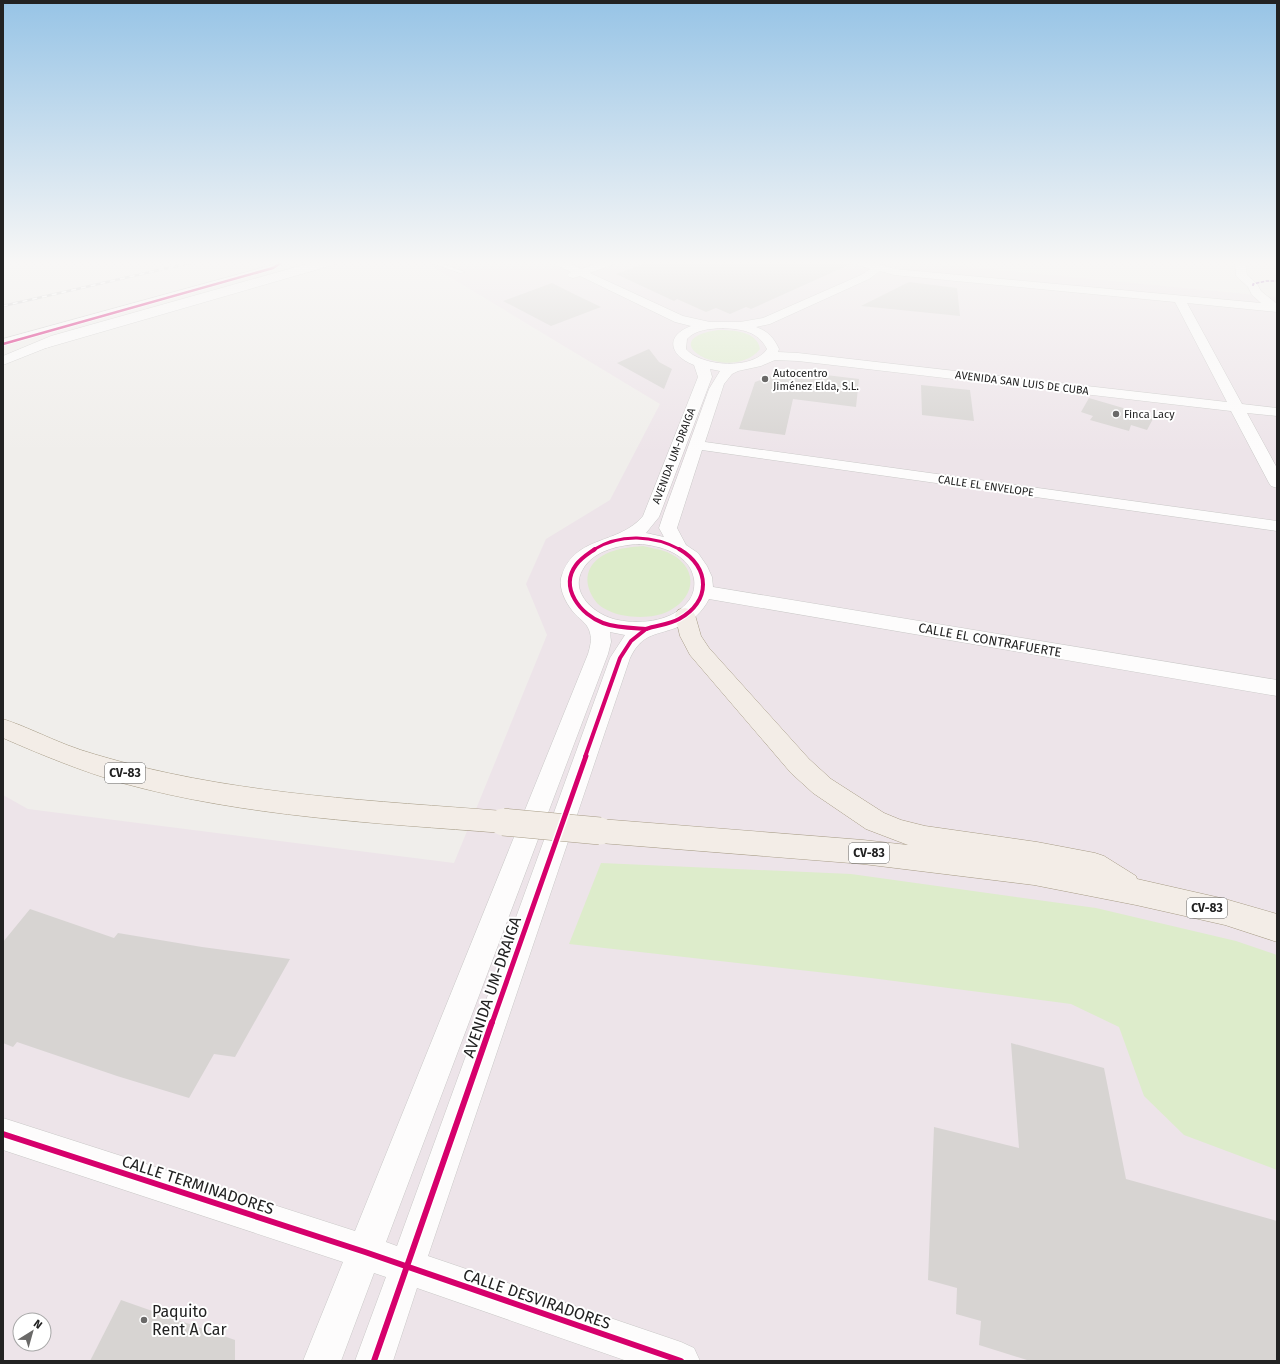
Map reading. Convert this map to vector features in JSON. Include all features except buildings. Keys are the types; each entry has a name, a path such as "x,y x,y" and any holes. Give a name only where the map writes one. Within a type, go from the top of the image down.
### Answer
{"main road":[{"path":"685,615 686,625 691,639 701,654 800,766 822,786 875,820 899,831 925,838 1037,854 1095,866 1136,892"},
{"name":"CV-83","path":"3,728 72,756 125,772 181,786 252,798 326,807 863,852 1034,872 1136,892 1225,912 1277,928"}],"street":[{"path":"3,348 82,326"},
{"path":"3,361 22,352 101,326"},
{"path":"672,326 677,328 681,338"},
{"path":"699,363 688,358 681,351 679,344 681,338 687,332 698,327 707,326"},
{"path":"730,326 740,326"},
{"name":"AVENIDA SAN LUIS DE CUBA","path":"740,326 755,330 778,346 800,350 1234,403 1277,412"},
{"path":"766,358 773,348 766,333 778,326"},
{"path":"1193,326 1277,483"},
{"name":"AVENIDA SAN LUIS DE CUBA","path":"699,363 715,367 732,368 758,363 766,358 775,356 798,357 1234,403 1277,404"},
{"name":"AVENIDA UM-DRAIGA","path":"624,539 642,528 651,517 705,377 703,369 699,363"},
{"name":"AVENIDA UM-DRAIGA","path":"678,547 668,528 721,377 732,368"},
{"name":"CALLE EL ENVELOPE","path":"696,445 1277,526"},
{"path":"624,539 652,539 678,547 690,556 699,567 704,579 703,592 698,602 685,615 668,624 647,629 613,626 590,616 580,608 574,599 570,589 570,579 573,569 579,560 598,546 624,539"},
{"name":"CALLE EL CONTRAFUERTE","path":"703,592 1277,688"},
{"name":"AVENIDA UM-DRAIGA","path":"374,1361 386,1260 598,654 602,640 599,630 590,616"},
{"name":"AVENIDA UM-DRAIGA","path":"322,1361 386,1260 620,658 630,643 647,629"},
{"name":"CALLE TERMINADORES","path":"3,1134 386,1260"},
{"name":"CALLE DESVIRADORES","path":"386,1260 681,1361"}],"lane":[{"path":"3,338 10,336 14,331 32,326"},
{"path":"3,341 59,326"},
{"path":"22,352 72,340 121,326"}],"shaded area":[{"path":"530,326 1277,326 1277,1361 3,1361 3,795 28,809 454,863 547,635 526,584 546,539 610,500 660,404"}],"green space":[{"path":"718,330 737,331 749,335 758,343 760,349 747,359 732,363 702,357 693,350 691,342 699,335"},
{"path":"643,546 667,552 684,564 689,572 690,580 686,597 669,611 652,616 633,617 621,615 602,607 597,603 592,595 587,581 588,574 595,561 610,552"},
{"path":"601,863 851,874 1096,908 1236,941 1277,955 1277,1170 1184,1135 1144,1096 1119,1027 1071,1004 871,978 569,944"}],"cycle path":[{"path":"3,344 68,326"},
{"path":"374,1361 620,658 634,637 642,631 646,629 648,628 667,624 688,613 697,604 702,594 703,577 701,571 691,557 676,547 658,541 639,538 625,539 611,542 584,556 575,566 570,577 571,590 581,609 599,621 609,625 622,628 630,628 643,629 647,629"},
{"path":"3,1134 365,1252 681,1361"}],"place":[{"name":"Autocentro Jiménez Elda, S.L.","path":"765,379"},
{"name":"Finca Lacy","path":"1116,414"},
{"name":"Paquito Rent A Car","path":"144,1320"}]}
